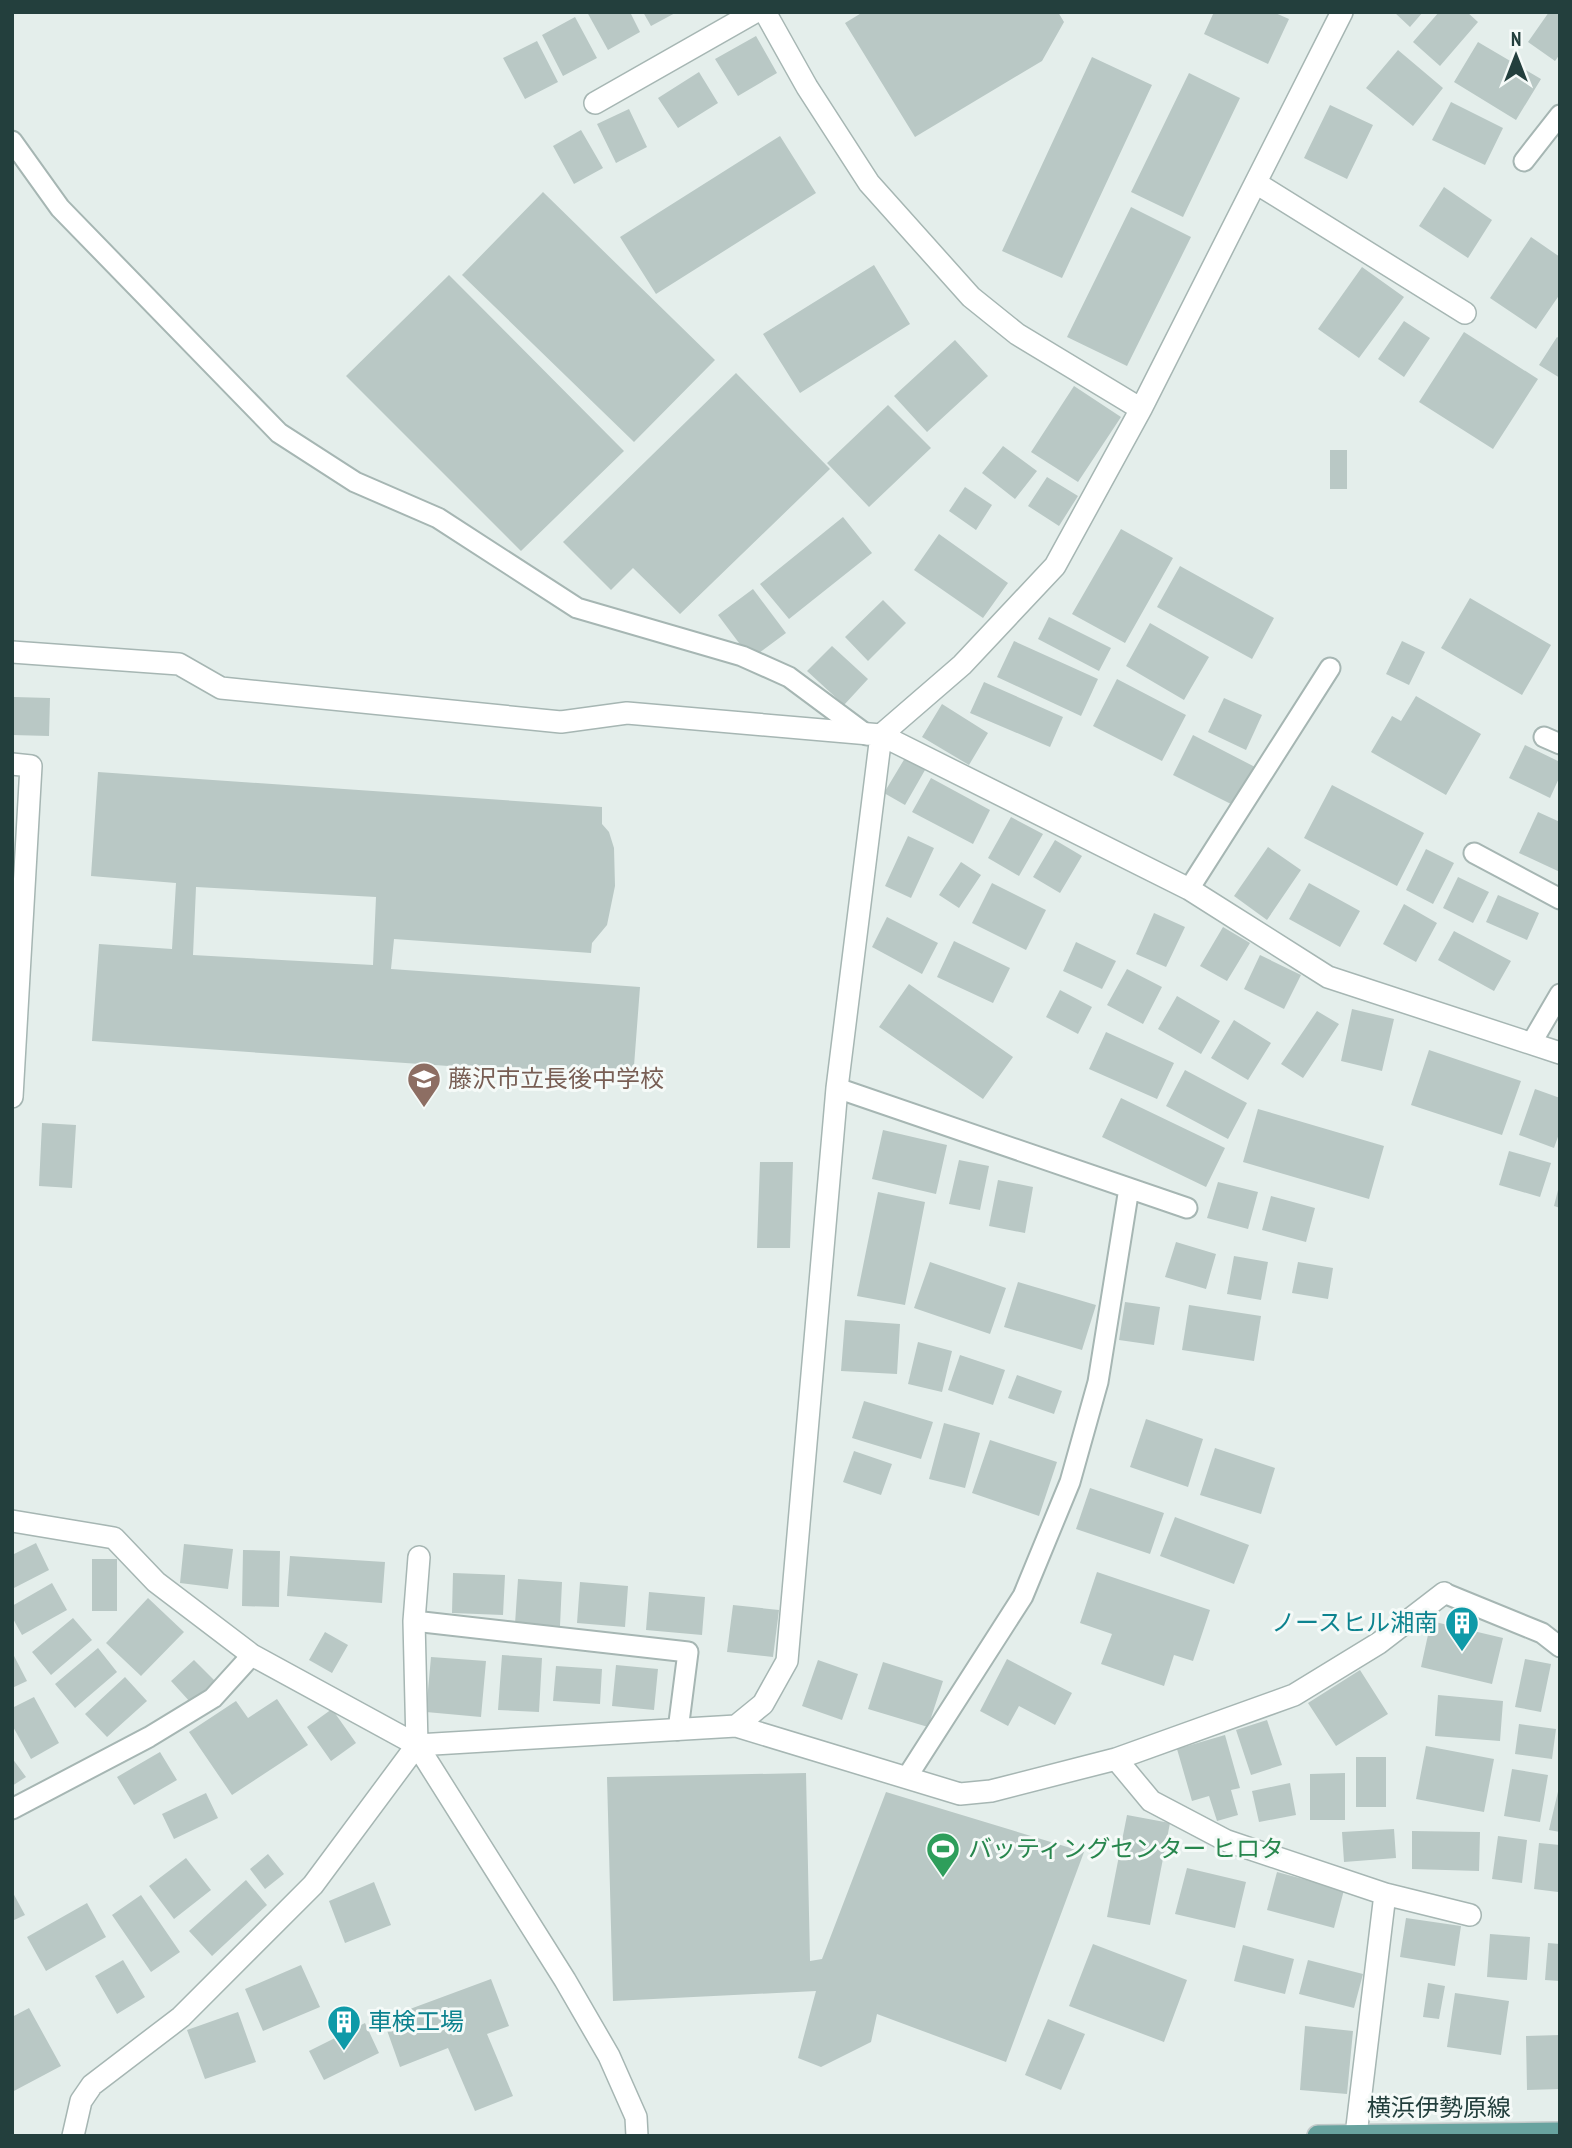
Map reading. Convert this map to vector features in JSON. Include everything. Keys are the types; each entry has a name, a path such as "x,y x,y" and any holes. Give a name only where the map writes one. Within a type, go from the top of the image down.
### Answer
{"main road":[{"name":"横浜伊勢原線","path":"1318,2136 1560,2133"}],"street":[{"path":"595,103 755,12"},
{"path":"765,12 807,87 869,183 971,297 1017,334 1141,409"},
{"path":"736,1726 762,1704 787,1661 836,1088 874,735 962,665 1055,566 1141,409 1342,12"},
{"path":"1256,183 1465,313"},
{"path":"12,652 178,664 221,688 561,722 627,713 874,735 1189,889 1328,976 1560,1053"},
{"path":"12,764 31,766 12,1097"},
{"path":"12,1521 114,1538 156,1582 251,1655 417,1745 565,1980 609,2056 636,2118 637,2136"},
{"path":"73,2136 81,2101 92,2085 181,2017 313,1885 417,1745 414,1621 419,1557"},
{"path":"417,1745 736,1726 960,1794 991,1791 1116,1759 1294,1695 1379,1643 1444,1593"},
{"path":"1116,1759 1151,1801 1227,1841 1385,1894 1470,1916"},
{"path":"1356,2135 1385,1894"}],"lane":[{"path":"1524,161 1560,115"},
{"path":"12,141 60,208 279,433 355,482 438,518 577,608 742,656 789,677 874,735"},
{"path":"1189,889 1330,668"},
{"path":"1474,853 1560,899"},
{"path":"1532,1042 1560,994"},
{"path":"836,1088 1187,1208"},
{"path":"907,1777 1023,1596 1070,1482 1098,1382 1129,1188"},
{"path":"1444,1593 1542,1633 1560,1647"},
{"path":"414,1621 688,1652 678,1730"},
{"path":"12,1809 149,1737 213,1698 251,1655"}],"building":[{"path":"587,12 630,12 640,32 608,50"},
{"path":"643,12 677,12 651,26"},
{"path":"863,12 1058,12 1064,22 1042,61 915,137 845,23"},
{"path":"1214,12 1273,12 1289,19 1268,64 1204,34"},
{"path":"1394,12 1423,12 1410,27"},
{"path":"1439,12 1467,12 1478,22 1440,66 1413,42"},
{"path":"1549,12 1560,12 1560,54 1555,61 1528,42"},
{"path":"575,17 597,58 563,76 542,35"},
{"path":"756,36 777,73 738,96 715,59"},
{"path":"537,41 558,82 525,99 503,58"},
{"path":"1478,42 1541,79 1516,120 1454,82"},
{"path":"1398,50 1443,88 1413,126 1366,88"},
{"path":"1092,57 1152,85 1062,278 1002,251"},
{"path":"699,72 718,103 678,128 658,98"},
{"path":"1189,73 1240,98 1183,217 1131,192"},
{"path":"1451,102 1503,128 1485,165 1432,140"},
{"path":"1330,105 1373,125 1347,179 1304,158"},
{"path":"629,109 647,147 616,163 597,124"},
{"path":"581,130 603,168 574,184 553,146"},
{"path":"780,136 816,193 656,294 620,237"},
{"path":"1444,187 1492,220 1468,258 1419,226"},
{"path":"543,192 715,360 634,442 462,275"},
{"path":"1131,207 1191,237 1127,366 1067,337"},
{"path":"1531,237 1560,257 1560,294 1536,329 1490,298"},
{"path":"874,265 910,324 800,393 763,334"},
{"path":"1362,267 1404,297 1359,358 1318,329"},
{"path":"449,275 624,451 521,551 346,376"},
{"path":"1404,321 1430,338 1404,377 1378,359"},
{"path":"1464,332 1538,379 1493,449 1419,402"},
{"path":"1557,337 1560,339 1560,378 1539,365"},
{"path":"955,340 988,376 927,432 894,396"},
{"path":"736,373 830,469 680,614 633,568 611,590 563,542"},
{"path":"1074,386 1121,417 1078,482 1031,452"},
{"path":"888,405 931,448 869,507 827,463"},
{"path":"1003,446 1037,471 1015,499 982,473"},
{"path":"1330,450 1347,450 1347,489 1330,489"},
{"path":"1047,477 1078,496 1059,526 1028,506"},
{"path":"965,487 992,505 976,530 949,511"},
{"path":"843,517 872,553 789,619 760,584"},
{"path":"1121,529 1173,558 1125,643 1072,614"},
{"path":"939,534 1008,583 983,618 914,570"},
{"path":"1180,566 1274,618 1252,659 1157,607"},
{"path":"753,589 786,633 751,659 718,615"},
{"path":"1470,598 1551,645 1522,695 1441,648"},
{"path":"883,600 906,623 868,661 845,637"},
{"path":"1049,617 1111,648 1099,671 1038,639"},
{"path":"1150,623 1209,657 1184,700 1126,666"},
{"path":"1014,641 1098,679 1081,716 997,677"},
{"path":"1402,641 1425,652 1409,685 1386,674"},
{"path":"832,646 868,679 844,705 807,671"},
{"path":"1117,679 1186,715 1162,761 1093,726"},
{"path":"984,682 1063,717 1050,747 970,713"},
{"path":"1416,696 1481,734 1446,795 1371,752 1392,716 1401,721"},
{"path":"14,697 50,698 49,736 12,735"},
{"path":"1224,698 1262,715 1246,750 1208,732"},
{"path":"942,704 988,733 969,765 922,737"},
{"path":"1193,735 1255,767 1235,806 1173,775"},
{"path":"1525,745 1560,762 1560,776 1550,798 1509,778"},
{"path":"905,758 925,770 905,805 884,793"},
{"path":"98,772 602,807 602,824 609,832 614,848 615,886 607,925 592,943 591,953 394,939 391,969 640,987 633,1079 92,1041 99,944 172,949 176,883 91,876","holes":["196,887 376,897 373,965 193,955"]},
{"path":"931,778 990,810 973,844 912,812"},
{"path":"1332,785 1424,833 1397,886 1304,838"},
{"path":"1538,812 1560,822 1560,872 1519,853"},
{"path":"1011,817 1043,834 1019,876 988,858"},
{"path":"908,836 934,848 911,898 885,886"},
{"path":"1055,840 1082,856 1060,893 1033,877"},
{"path":"1268,847 1301,870 1267,920 1234,896"},
{"path":"1426,849 1454,863 1433,904 1406,890"},
{"path":"961,862 981,875 959,908 939,895"},
{"path":"1458,877 1489,892 1473,923 1443,908"},
{"path":"992,883 1046,910 1026,950 972,923"},
{"path":"1309,883 1360,911 1340,947 1289,919"},
{"path":"1498,895 1539,913 1527,940 1486,922"},
{"path":"1404,904 1437,923 1416,962 1383,944"},
{"path":"1154,913 1185,927 1166,967 1136,954"},
{"path":"887,917 938,943 922,974 872,947"},
{"path":"1223,927 1250,943 1227,981 1200,966"},
{"path":"1454,931 1511,961 1494,991 1438,960"},
{"path":"954,941 1010,968 993,1003 937,977"},
{"path":"1076,942 1116,961 1102,989 1063,971"},
{"path":"1260,955 1301,975 1284,1009 1244,989"},
{"path":"1127,969 1162,987 1143,1024 1107,1005"},
{"path":"909,984 1013,1057 983,1099 879,1027"},
{"path":"1060,990 1092,1007 1078,1034 1046,1017"},
{"path":"1177,996 1220,1021 1201,1054 1158,1029"},
{"path":"1352,1009 1394,1019 1382,1071 1341,1061"},
{"path":"1317,1011 1339,1024 1303,1078 1281,1064"},
{"path":"1234,1020 1271,1043 1248,1080 1211,1058"},
{"path":"1106,1032 1174,1063 1157,1099 1089,1069"},
{"path":"1429,1050 1521,1081 1502,1135 1411,1105"},
{"path":"1185,1070 1247,1103 1228,1139 1166,1106"},
{"path":"1535,1089 1560,1098 1560,1131 1554,1148 1519,1135"},
{"path":"1121,1098 1225,1148 1206,1187 1102,1137"},
{"path":"1258,1109 1384,1146 1369,1199 1243,1162"},
{"path":"42,1123 76,1125 72,1188 39,1186"},
{"path":"883,1130 947,1145 936,1194 872,1179"},
{"path":"1509,1151 1551,1163 1540,1197 1499,1185"},
{"path":"959,1160 989,1166 980,1210 949,1204"},
{"path":"760,1162 793,1162 790,1248 757,1248"},
{"path":"998,1180 1033,1187 1025,1233 989,1226"},
{"path":"1218,1182 1258,1192 1248,1229 1207,1218"},
{"path":"1560,1186 1560,1208 1554,1206"},
{"path":"878,1192 925,1202 905,1305 857,1296"},
{"path":"1271,1196 1315,1208 1306,1242 1262,1230"},
{"path":"1176,1242 1216,1254 1206,1289 1165,1277"},
{"path":"1234,1256 1268,1262 1261,1300 1227,1294"},
{"path":"930,1262 1006,1288 990,1334 914,1308"},
{"path":"1298,1262 1333,1268 1328,1299 1292,1293"},
{"path":"1018,1282 1096,1305 1082,1350 1004,1327"},
{"path":"1125,1302 1160,1307 1154,1345 1119,1340"},
{"path":"1189,1305 1261,1316 1254,1361 1182,1350"},
{"path":"845,1320 900,1324 897,1374 841,1371"},
{"path":"918,1342 952,1351 942,1392 908,1384"},
{"path":"960,1355 1005,1370 993,1405 948,1390"},
{"path":"1017,1375 1062,1391 1054,1414 1008,1398"},
{"path":"864,1401 933,1422 921,1459 852,1438"},
{"path":"1146,1419 1203,1439 1188,1487 1130,1467"},
{"path":"944,1423 980,1433 965,1488 929,1479"},
{"path":"990,1440 1057,1462 1039,1516 972,1493"},
{"path":"1215,1448 1275,1468 1261,1514 1200,1495"},
{"path":"854,1451 892,1464 881,1495 843,1482"},
{"path":"1090,1488 1164,1513 1150,1554 1076,1529"},
{"path":"1175,1517 1249,1545 1234,1584 1160,1556"},
{"path":"36,1543 49,1570 12,1589 12,1555"},
{"path":"184,1544 233,1549 228,1589 180,1583"},
{"path":"243,1550 280,1551 279,1607 242,1606"},
{"path":"290,1556 385,1562 382,1603 287,1596"},
{"path":"92,1559 117,1559 117,1611 92,1611"},
{"path":"1097,1572 1210,1610 1193,1661 1174,1655 1164,1686 1101,1664 1112,1634 1080,1623"},
{"path":"453,1573 505,1575 503,1615 452,1613"},
{"path":"518,1579 562,1582 560,1626 515,1624"},
{"path":"580,1582 628,1586 625,1627 577,1623"},
{"path":"52,1583 67,1610 22,1635 12,1617 12,1606"},
{"path":"649,1592 705,1597 702,1635 646,1630"},
{"path":"148,1598 184,1632 141,1676 106,1643"},
{"path":"733,1605 779,1610 773,1657 727,1652"},
{"path":"73,1618 92,1640 51,1675 32,1652"},
{"name":"ノースヒル湘南","path":"1431,1621 1503,1638 1492,1684 1421,1667"},
{"path":"325,1632 348,1645 332,1673 309,1660"},
{"path":"98,1648 117,1672 75,1708 55,1684"},
{"path":"12,1652 27,1681 12,1688"},
{"path":"502,1655 542,1658 539,1712 498,1710"},
{"path":"431,1657 486,1661 481,1717 426,1712"},
{"path":"1007,1659 1072,1693 1055,1725 1019,1706 1008,1726 980,1711"},
{"path":"1525,1659 1551,1664 1541,1712 1515,1707"},
{"path":"194,1660 215,1681 191,1703 171,1681"},
{"path":"818,1660 858,1674 842,1720 802,1706"},
{"path":"883,1662 943,1681 928,1727 868,1709"},
{"path":"616,1665 658,1669 654,1710 612,1706"},
{"path":"556,1666 602,1669 600,1704 553,1701"},
{"path":"1360,1670 1388,1714 1336,1746 1308,1703"},
{"path":"125,1677 147,1701 107,1737 85,1714"},
{"path":"1438,1695 1503,1701 1500,1741 1435,1736"},
{"path":"34,1697 59,1743 31,1759 12,1725 12,1708"},
{"path":"277,1699 308,1745 232,1795 189,1732 236,1701 248,1718"},
{"path":"332,1709 356,1743 331,1761 307,1727"},
{"path":"1267,1720 1282,1765 1251,1775 1236,1730"},
{"path":"1519,1724 1556,1729 1552,1759 1515,1754"},
{"path":"1225,1735 1240,1788 1231,1790 1238,1815 1217,1821 1209,1796 1192,1801 1177,1749"},
{"path":"1426,1746 1494,1759 1484,1812 1416,1799"},
{"path":"160,1752 177,1780 134,1805 117,1777"},
{"path":"1356,1757 1386,1757 1386,1807 1356,1807"},
{"path":"12,1758 26,1777 12,1786"},
{"path":"1512,1769 1548,1775 1540,1822 1504,1816"},
{"path":"806,1773 810,1961 822,1959 886,1792 1084,1852 1006,2062 877,2014 871,2042 821,2067 798,2058 816,1991 613,2001 607,1777"},
{"path":"1345,1773 1345,1820 1310,1820 1310,1774"},
{"path":"1290,1783 1296,1815 1259,1822 1252,1791"},
{"path":"1560,1783 1560,1832 1549,1830"},
{"path":"206,1793 218,1818 174,1839 162,1814"},
{"path":"1127,1815 1170,1823 1150,1925 1107,1917"},
{"path":"1394,1829 1396,1858 1344,1862 1342,1832"},
{"path":"1412,1831 1480,1832 1479,1871 1412,1869"},
{"path":"1498,1836 1527,1840 1522,1883 1492,1879"},
{"path":"1539,1843 1560,1845 1558,1892 1534,1889"},
{"path":"268,1854 284,1874 265,1889 250,1869"},
{"path":"186,1858 211,1890 174,1919 149,1886"},
{"path":"1187,1868 1246,1882 1235,1928 1175,1914"},
{"path":"1277,1872 1344,1890 1334,1928 1267,1910"},
{"path":"246,1880 267,1905 212,1956 189,1931"},
{"path":"374,1882 391,1925 345,1943 329,1901"},
{"path":"12,1891 25,1915 12,1921"},
{"path":"141,1895 180,1952 151,1972 112,1915"},
{"path":"87,1903 106,1937 46,1971 27,1937"},
{"path":"1406,1918 1461,1926 1455,1966 1400,1957"},
{"path":"1490,1934 1530,1937 1527,1980 1487,1977"},
{"path":"1548,1943 1560,1944 1560,1981 1545,1980"},
{"path":"1093,1944 1187,1980 1164,2042 1069,2006"},
{"path":"1243,1945 1294,1959 1285,1994 1234,1981"},
{"path":"123,1960 145,1997 117,2014 95,1976"},
{"path":"1308,1960 1363,1974 1354,2008 1299,1994"},
{"path":"301,1965 320,2007 263,2031 245,1989"},
{"path":"491,1979 509,2026 487,2034 513,2096 475,2111 448,2048 400,2067 383,2019"},
{"path":"1428,1983 1445,1986 1439,2019 1423,2017"},
{"path":"1455,1993 1509,2001 1501,2055 1447,2047"},
{"path":"29,2008 61,2066 12,2092 12,2017"},
{"path":"238,2012 256,2062 205,2079 187,2030"},
{"path":"1048,2019 1085,2034 1061,2090 1025,2075"},
{"name":"車検工場","path":"365,2023 379,2053 324,2080 309,2051"},
{"path":"1305,2026 1353,2031 1347,2094 1300,2090"},
{"path":"1560,2035 1560,2089 1527,2090 1526,2036"}],"place":[{"name":"藤沢市立長後中学校","path":"424,1109"},
{"name":"ノースヒル湘南","path":"1462,1653"},
{"name":"バッティングセンター ヒロタ","path":"943,1879"},
{"name":"車検工場","path":"344,2052"}]}
